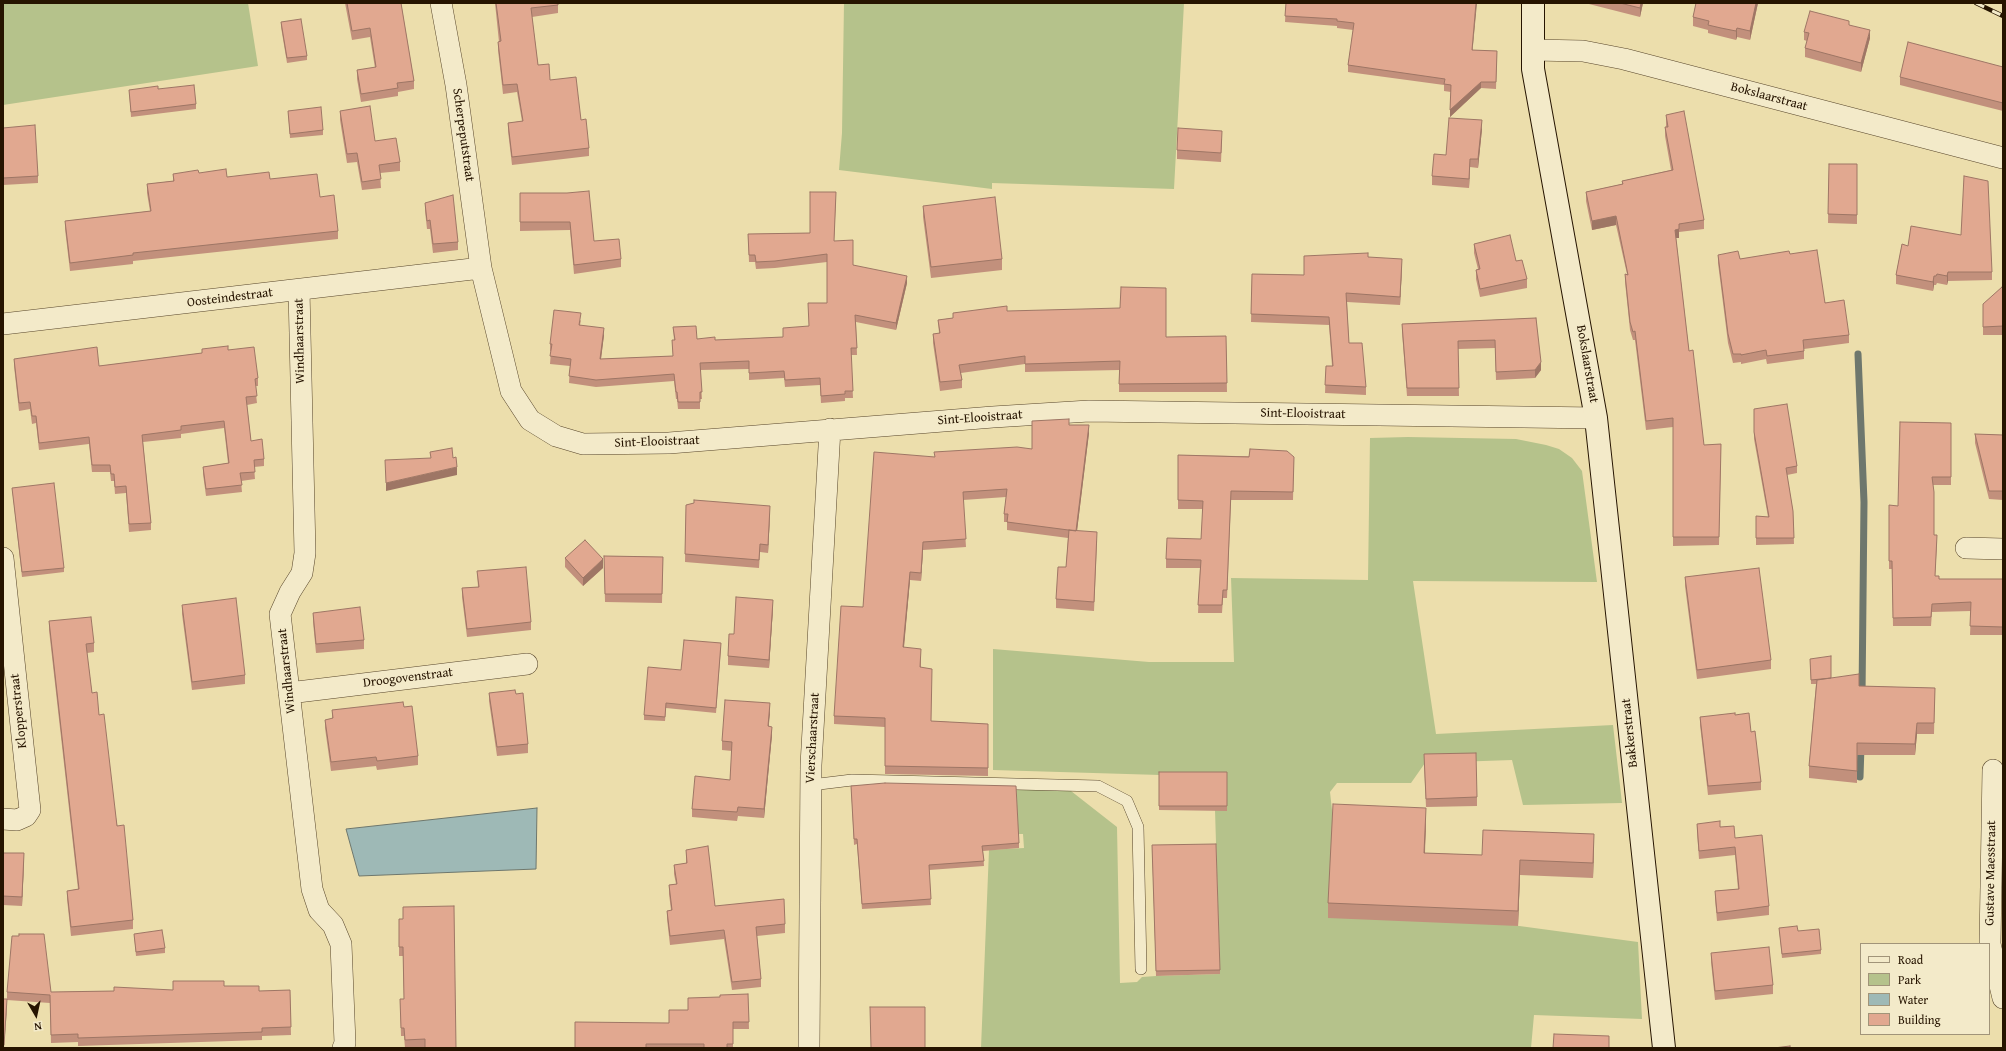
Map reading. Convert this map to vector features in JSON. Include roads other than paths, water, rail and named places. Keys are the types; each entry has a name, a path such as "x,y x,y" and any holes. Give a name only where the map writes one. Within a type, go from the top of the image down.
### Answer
{"street":[{"name":"Scherpeputstraat","path":"441,3 456,85 481,268"},
{"name":"Bokslaarstraat","path":"1534,3 1533,69 1596,418"},
{"name":"Bokslaarstraat","path":"1533,50 1583,51 1624,59 2003,158"},
{"name":"Oosteindestraat","path":"3,324 481,268"},
{"name":"Sint-Elooistraat","path":"481,268 511,391 530,420 556,436 583,444 669,443 830,429 1089,411 1596,418"},
{"name":"Windhaarstraat","path":"299,290 305,552 302,573 290,592 280,614 312,889 319,910 334,926 341,944 345,1043 343,1048"},
{"name":"Bakkerstraat","path":"1596,418 1664,1048"},
{"name":"Vierschaarstraat","path":"809,1048 811,785 830,429"},
{"path":"1966,548 2003,549"},
{"name":"Klopperstraat","path":"3,558 30,810 26,816 17,820 3,819"},
{"name":"Droogovenstraat","path":"289,693 527,664"},
{"name":"Gustave Maesstraat","path":"1993,770 1997,811 1990,944 2003,998"}],"lane":[{"path":"811,785 852,780 1091,785 1098,786 1127,801 1138,827 1141,969"}],"water":[{"path":"537,808 536,869 359,876 346,829"}],"waterway":[{"path":"1858,354 1864,502 1862,696"},
{"path":"1860,777 1861,746"}],"railway":[{"path":"1976,3 2003,16"}]}
